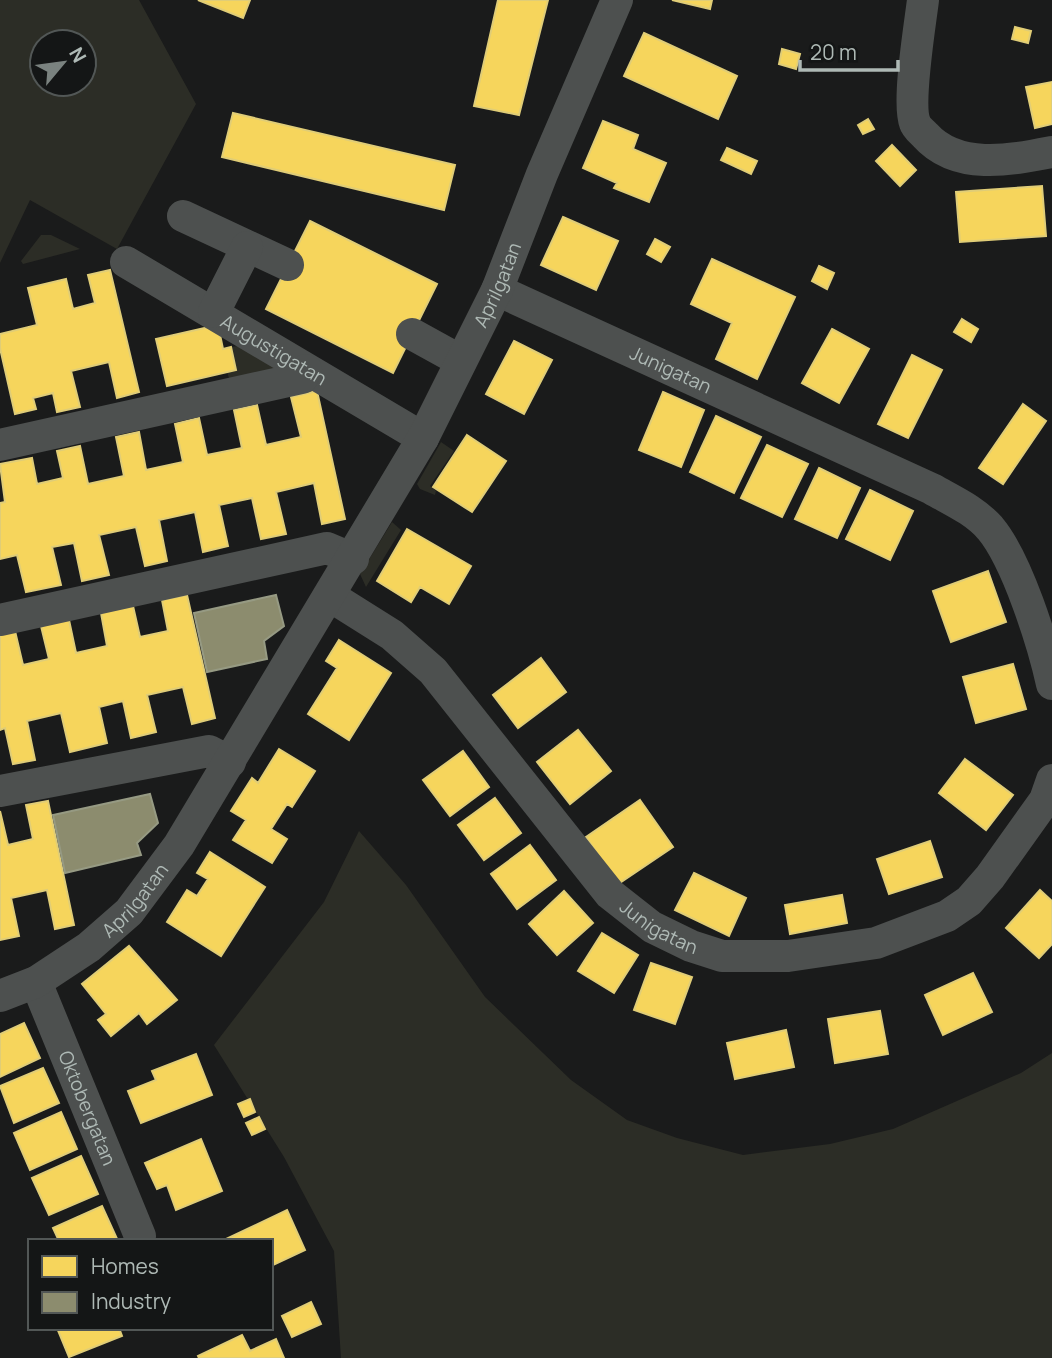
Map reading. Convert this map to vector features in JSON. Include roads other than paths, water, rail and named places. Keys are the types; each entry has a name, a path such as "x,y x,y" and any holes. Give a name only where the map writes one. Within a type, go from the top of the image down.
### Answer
{"street":[{"name":"Aprilgatan","path":"0,996 36,982 89,947 129,912 179,845 353,559 423,438 497,290 542,174 617,0"},
{"path":"923,0 913,98 915,123 931,141 951,153 979,160 1014,159 1052,152"},
{"path":"183,216 288,265"},
{"path":"214,312 247,247"},
{"name":"Augustigatan","path":"126,262 423,438"},
{"name":"Junigatan","path":"497,290 932,488 972,511 991,530 1002,547 1036,628 1052,684"},
{"path":"412,334 461,360"},
{"path":"0,445 302,378 306,370"},
{"path":"0,620 327,548 353,559"},
{"name":"Junigatan","path":"330,596 393,635 433,671 610,894 652,927 691,946 722,956 788,956 876,943 947,916 969,901 990,877 1045,800 1052,780"},
{"path":"0,791 209,751 230,762"},
{"name":"Oktobergatan","path":"36,982 144,1239"}]}
